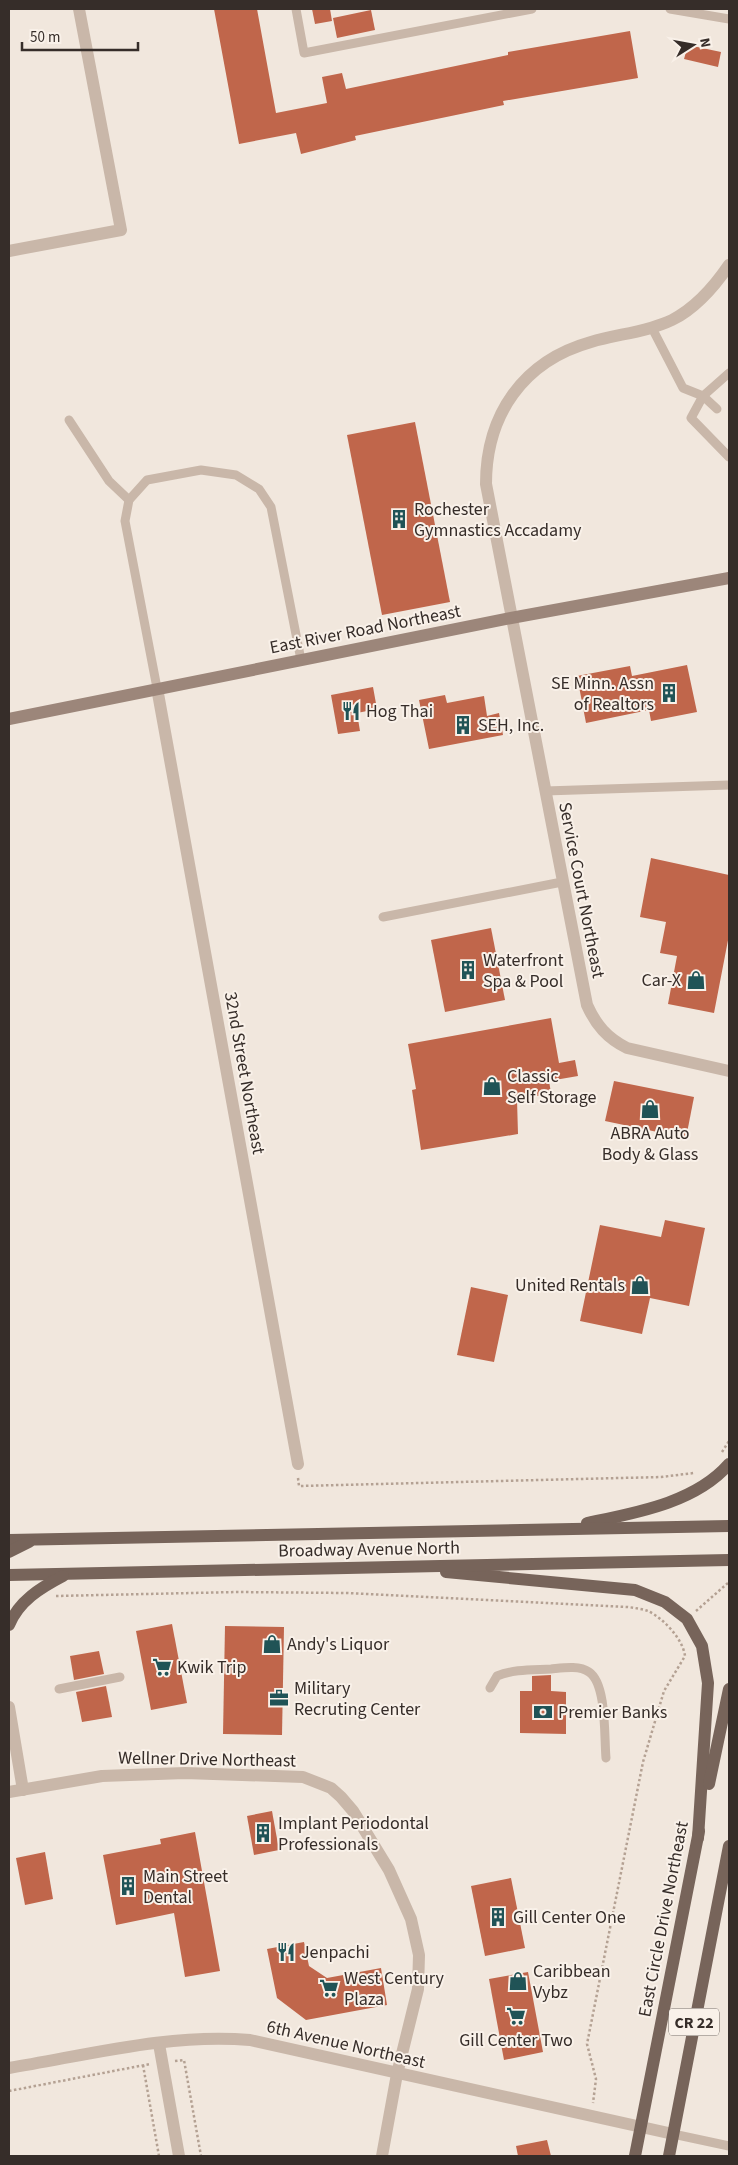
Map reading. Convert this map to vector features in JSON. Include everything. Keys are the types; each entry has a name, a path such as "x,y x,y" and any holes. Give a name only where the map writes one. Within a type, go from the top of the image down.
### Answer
{"main road":[{"path":"558,1530 626,1514 672,1500 712,1480 729,1464"},
{"name":"Broadway Avenue North","path":"9,1540 729,1526"},
{"path":"9,1552 34,1540"},
{"name":"Broadway Avenue North","path":"9,1575 729,1560"},
{"path":"387,1566 635,1590 665,1602 687,1619 702,1646 708,1683 698,1838"},
{"path":"9,1625 22,1603 46,1584 66,1574"},
{"name":"East Circle Drive Northeast","path":"635,2156 729,1689"},
{"name":"CR 22","path":"669,2156 729,1846"},
{"name":"CR 22","path":"716,1911 729,1864"}],"street":[{"path":"9,251 121,230 79,9"},
{"name":"Service Court Northeast","path":"729,265 715,285 687,311 652,328 590,342 545,362 515,390 504,408 490,447 486,484 587,1005 600,1028 615,1042 627,1048 729,1071"},
{"name":"East River Road Northeast","path":"9,719 511,618 729,578"},
{"name":"32nd Street Northeast","path":"157,688 298,1464"},
{"path":"9,1707 23,1790"},
{"name":"Wellner Drive Northeast","path":"9,1792 102,1776 161,1773 303,1778 331,1788 353,1811 389,1870 405,1904 415,1934 419,1955 418,1990 397,2074 382,2156"},
{"name":"6th Avenue Northeast","path":"9,2068 159,2044 213,2038 250,2040 673,2134"},
{"path":"159,2044 179,2156"}],"lane":[{"path":"296,9 304,53 532,9"},
{"path":"670,9 729,19"},
{"path":"652,328 683,388 703,396 717,409"},
{"path":"729,373 703,396 691,418 729,457"},
{"path":"69,420 109,481 129,500"},
{"path":"157,688 125,521 129,500 147,480 201,470 236,475 259,489 271,507 301,660"},
{"path":"545,791 729,785"},
{"path":"383,917 562,882"},
{"path":"490,1688 497,1676 508,1671 574,1668 589,1672 598,1682 601,1694 606,1758"},
{"path":"58,1689 120,1677"},
{"path":"673,2134 729,2146"}],"path":[{"path":"298,1486 661,1477 698,1472"},
{"path":"673,1632 729,1582"},
{"path":"49,1597 237,1592 346,1593 596,1604 648,1611 673,1632 684,1649 685,1656 664,1691 643,1762 587,2044 596,2079 594,2095"},
{"path":"184,2060 201,2156"},
{"path":"9,2091 143,2065 159,2156"}],"building":[{"path":"214,9 257,9 276,113 327,103 322,77 342,73 346,89 508,55 508,52 630,31 638,78 503,101 504,105 355,136 356,140 301,154 296,133 239,144"},
{"path":"312,9 330,9 332,21 315,24"},
{"path":"371,10 375,30 337,38 333,18"},
{"path":"688,45 721,52 718,67 684,59"},
{"name":"Rochester Gymnastics Accadamy","path":"415,422 450,602 382,615 347,435"},
{"path":"687,665 697,712 651,721 649,710 586,723 577,676 630,666 632,676"},
{"name":"Hog Thai","path":"373,687 377,709 357,713 360,731 338,734 331,695"},
{"name":"SEH, Inc.","path":"445,695 447,703 484,696 487,716 499,713 503,735 429,749 419,700"},
{"path":"651,858 729,875 729,935 714,1013 668,1004 677,956 660,953 666,922 640,917"},
{"name":"Waterfront Spa & Pool","path":"491,928 505,1000 445,1012 431,940"},
{"path":"551,1018 559,1063 575,1060 578,1076 549,1081 551,1093 517,1100 518,1134 421,1150 412,1090 416,1089 408,1044"},
{"name":"ABRA Auto Body & Glass","path":"614,1081 694,1097 686,1138 605,1121"},
{"name":"United Rentals","path":"665,1220 705,1228 689,1306 650,1298 642,1334 580,1321 600,1225 661,1237"},
{"path":"471,1287 508,1295 494,1362 457,1355"},
{"name":"Kwik Trip","path":"172,1624 187,1703 151,1710 136,1631"},
{"path":"225,1626 284,1627 282,1735 223,1734"},
{"path":"99,1651 104,1674 74,1680 70,1656"},
{"name":"Premier Banks","path":"551,1675 551,1691 566,1692 566,1734 520,1733 520,1691 532,1691 532,1676"},
{"path":"106,1686 112,1717 82,1722 76,1692"},
{"name":"Implant Periodontal Professionals","path":"272,1811 279,1850 254,1855 247,1816"},
{"path":"195,1832 220,1971 185,1977 174,1913 116,1925 103,1855 161,1844 160,1839"},
{"path":"45,1852 53,1899 25,1905 16,1858"},
{"name":"Gill Center One","path":"511,1878 525,1948 485,1956 471,1886"},
{"name":"West Century Plaza","path":"304,1942 309,1966 327,1978 381,1968 387,2005 306,2020 277,1998 267,1949"},
{"name":"Gill Center Two","path":"528,1972 543,2052 504,2060 489,1979"},
{"path":"547,2140 551,2156 518,2156 516,2146"}],"place":[{"name":"Rochester Gymnastics Accadamy","path":"399,519"},
{"name":"SE Minn. Assn of Realtors","path":"669,693"},
{"name":"Hog Thai","path":"351,711"},
{"name":"SEH, Inc.","path":"463,725"},
{"name":"Waterfront Spa & Pool","path":"468,970"},
{"name":"Car-X","path":"696,980"},
{"name":"Classic Self Storage","path":"492,1086"},
{"name":"ABRA Auto Body & Glass","path":"650,1109"},
{"name":"United Rentals","path":"640,1285"},
{"name":"Andy's Liquor","path":"272,1644"},
{"name":"Kwik Trip","path":"162,1667"},
{"name":"Military Recruting Center","path":"279,1698"},
{"name":"Premier Banks","path":"543,1712"},
{"name":"Implant Periodontal Professionals","path":"263,1833"},
{"name":"Main Street Dental","path":"128,1886"},
{"name":"Gill Center One","path":"498,1917"},
{"name":"Jenpachi","path":"286,1952"},
{"name":"Caribbean Vybz","path":"518,1981"},
{"name":"West Century Plaza","path":"329,1988"},
{"name":"Gill Center Two","path":"516,2016"}]}
